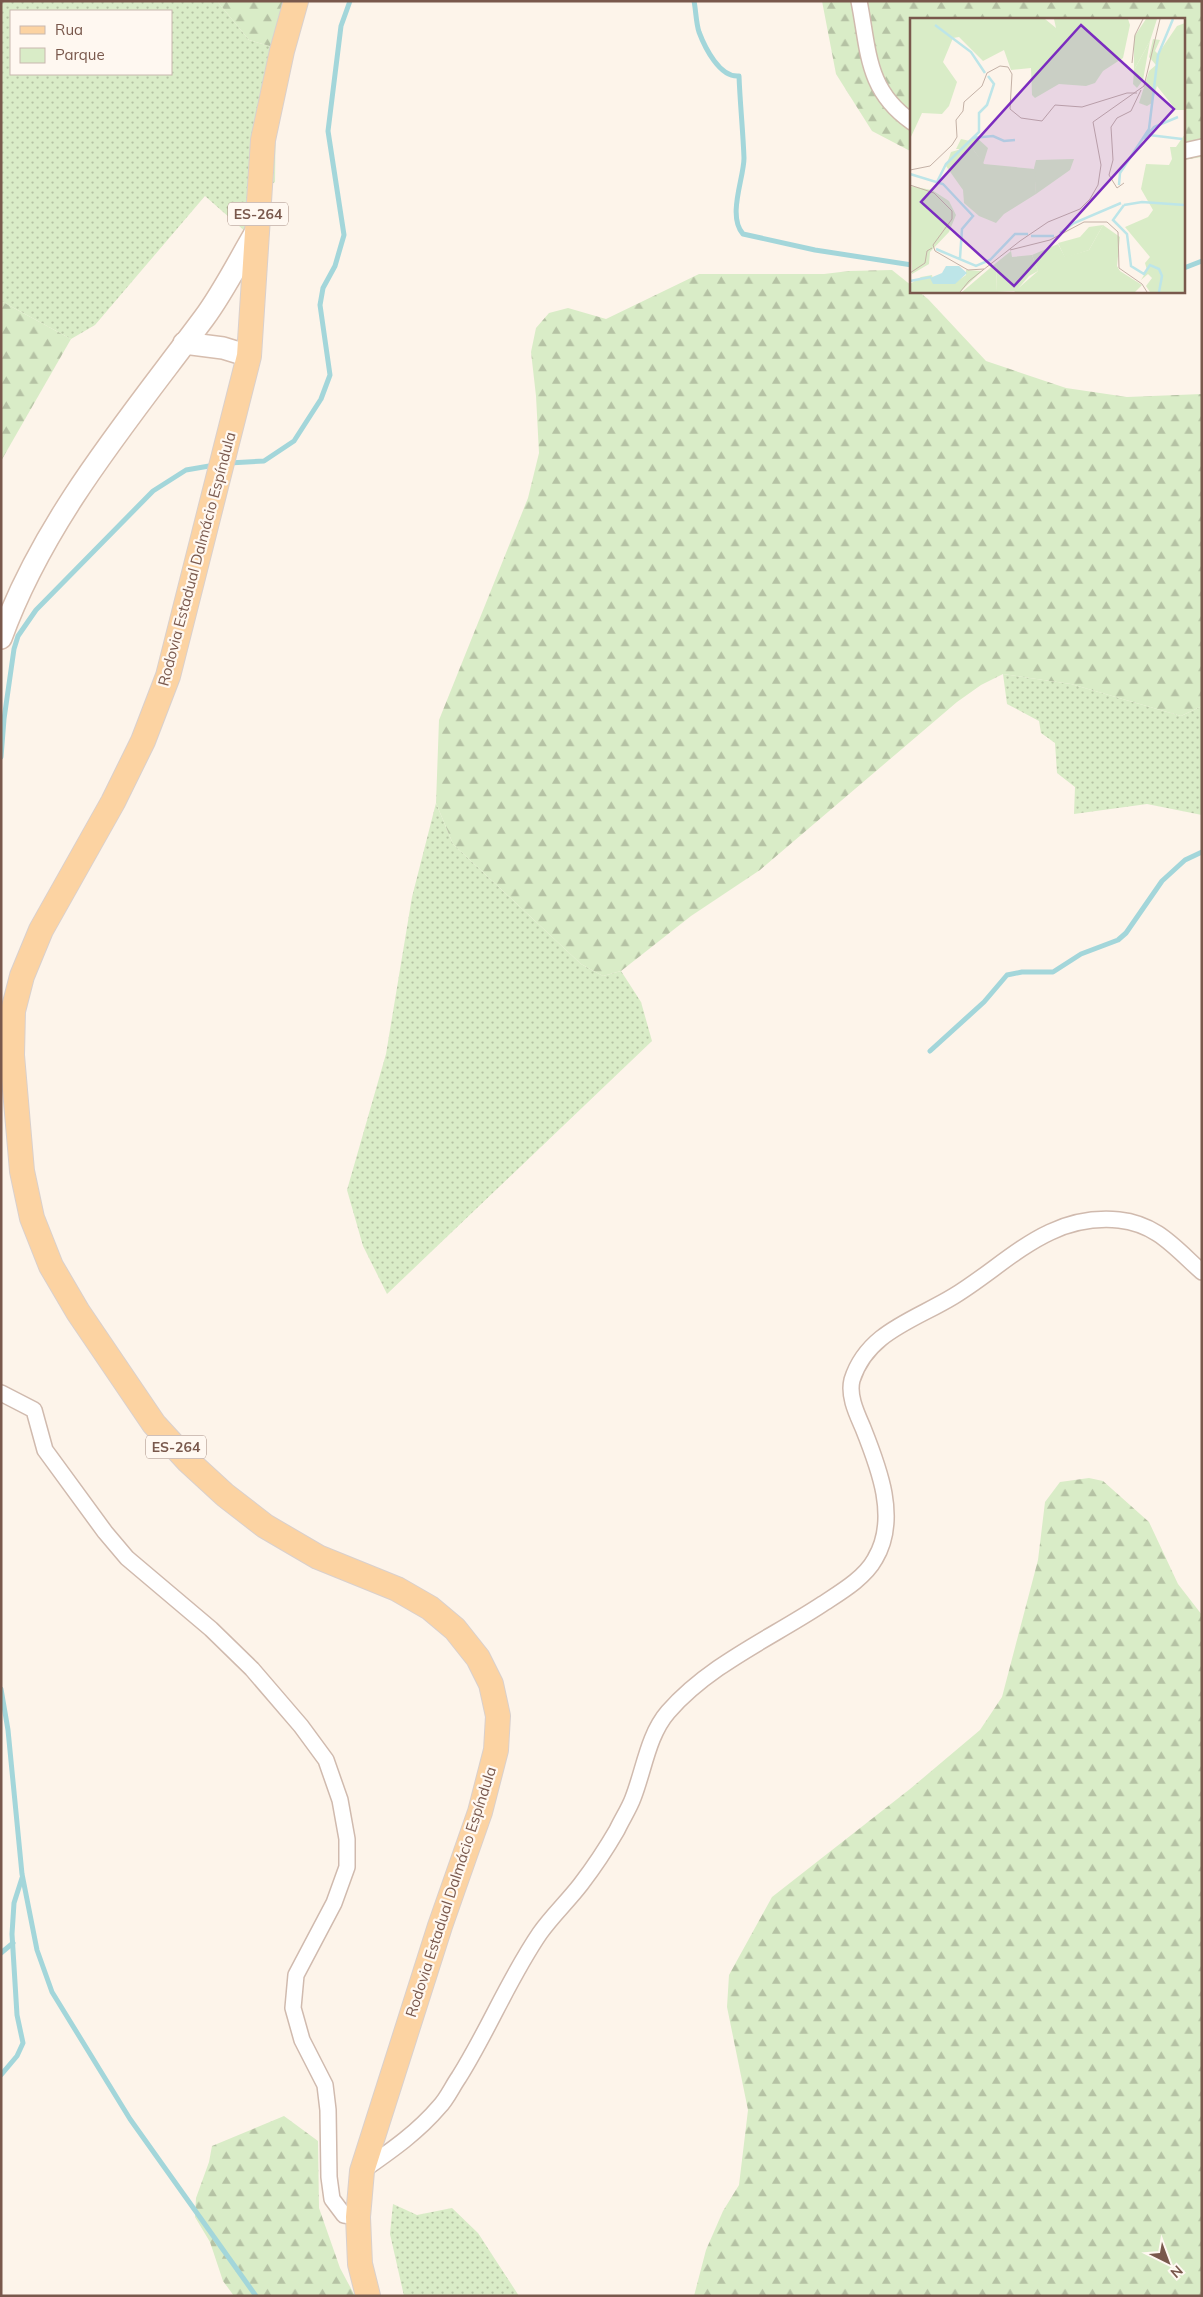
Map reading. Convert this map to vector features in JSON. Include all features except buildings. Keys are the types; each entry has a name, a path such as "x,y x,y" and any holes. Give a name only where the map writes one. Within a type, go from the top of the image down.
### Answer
{"main road":[{"name":"Rodovia Estadual Dalmácio Espíndula","path":"296,1 282,51 263,140 248,356 168,676 143,741 113,802 41,930 22,976 13,1011 12,1054 22,1171 32,1218 51,1266 83,1319 154,1424 188,1461 265,1526 318,1557 397,1590 430,1608 455,1629 478,1658 490,1684 498,1716 496,1750 480,1812 430,1954 362,2171 358,2217 360,2264 368,2296"}],"street":[{"path":"859,1 875,80 887,101 910,120"},
{"path":"1186,151 1202,147"},
{"path":"1,638 12,607 40,552 97,462 205,317 257,230"},
{"path":"184,343 222,348 248,356"},
{"path":"362,2171 402,2143 440,2107 478,2046 540,1933 582,1883 608,1846 632,1800 655,1734 665,1715 689,1690 736,1656 847,1588 874,1562 884,1540 887,1521 885,1502 880,1476 854,1408 851,1384 862,1358 873,1344 893,1328 953,1297 1033,1240 1064,1226 1088,1221 1116,1220 1145,1225 1171,1244 1202,1272"},
{"path":"1,1393 34,1410 45,1450 105,1532 127,1558 211,1629 252,1669 301,1726 326,1760 340,1800 347,1839 347,1867 334,1903 296,1975 293,2008 302,2040 325,2085 328,2110 329,2177 332,2199 344,2215 358,2217"}],"green space":[{"path":"1,1 217,1 249,40 280,49 276,102 275,182 263,190 247,233 205,196 95,325 71,339 1,301"},
{"path":"217,1 289,1 280,49 249,40"},
{"path":"822,1 1202,1 1202,157 1186,160 1186,18 910,18 910,151 872,131 836,74"},
{"path":"892,270 910,284 910,292 919,292 928,299 986,361 1066,388 1127,397 1202,394 1202,706 1181,716 1071,684 1003,674 981,685 957,702 760,870 691,916 621,971 603,976 581,964 453,844 436,803 439,720 528,498 539,453 536,396 531,352 536,328 549,313 568,308 606,319 699,274 824,274 849,271"},
{"path":"1,301 71,339 1,461"},
{"path":"1003,674 1071,684 1181,716 1202,706 1202,815 1147,804 1074,814 1075,787 1057,773 1055,743 1041,733 1039,721 1007,704"},
{"path":"436,803 453,844 581,964 603,976 621,971 641,1002 652,1041 387,1294 363,1246 347,1190 386,1054 412,897"},
{"path":"1089,1478 1103,1481 1149,1522 1178,1584 1202,1615 1202,2296 694,2296 706,2250 723,2211 739,2185 748,2110 727,2007 729,1975 772,1897 910,1789 980,1730 1002,1697 1038,1560 1045,1502 1060,1482"},
{"path":"284,2116 318,2141 319,2208 340,2268 355,2296 234,2296 223,2281 210,2242 195,2217 196,2198 209,2162 212,2146"},
{"path":"393,2204 417,2215 452,2208 478,2233 519,2296 404,2296 390,2234"}],"waterway":[{"path":"229,463 264,461 294,441 321,399 330,375 320,305 323,288 335,266 344,235 328,131 341,26 350,1"},
{"path":"694,1 699,32 709,53 714,61 726,72 739,76 744,158 736,217 738,226 743,234 815,250 910,265"},
{"path":"1186,267 1202,261"},
{"path":"1,757 4,719 14,649 18,636 36,610 153,491 186,470 215,465"},
{"path":"930,1051 984,1002 1007,975 1022,972 1053,972 1081,954 1118,940 1126,933 1162,881 1185,860 1202,852"},
{"path":"1,1689 8,1730 22,1874 37,1950 52,1992 130,2119 256,2296"},
{"path":"1,2075 17,2056 23,2043 17,2015 12,1934 14,1903 22,1878"},
{"path":"1,1953 13,1943"}]}
